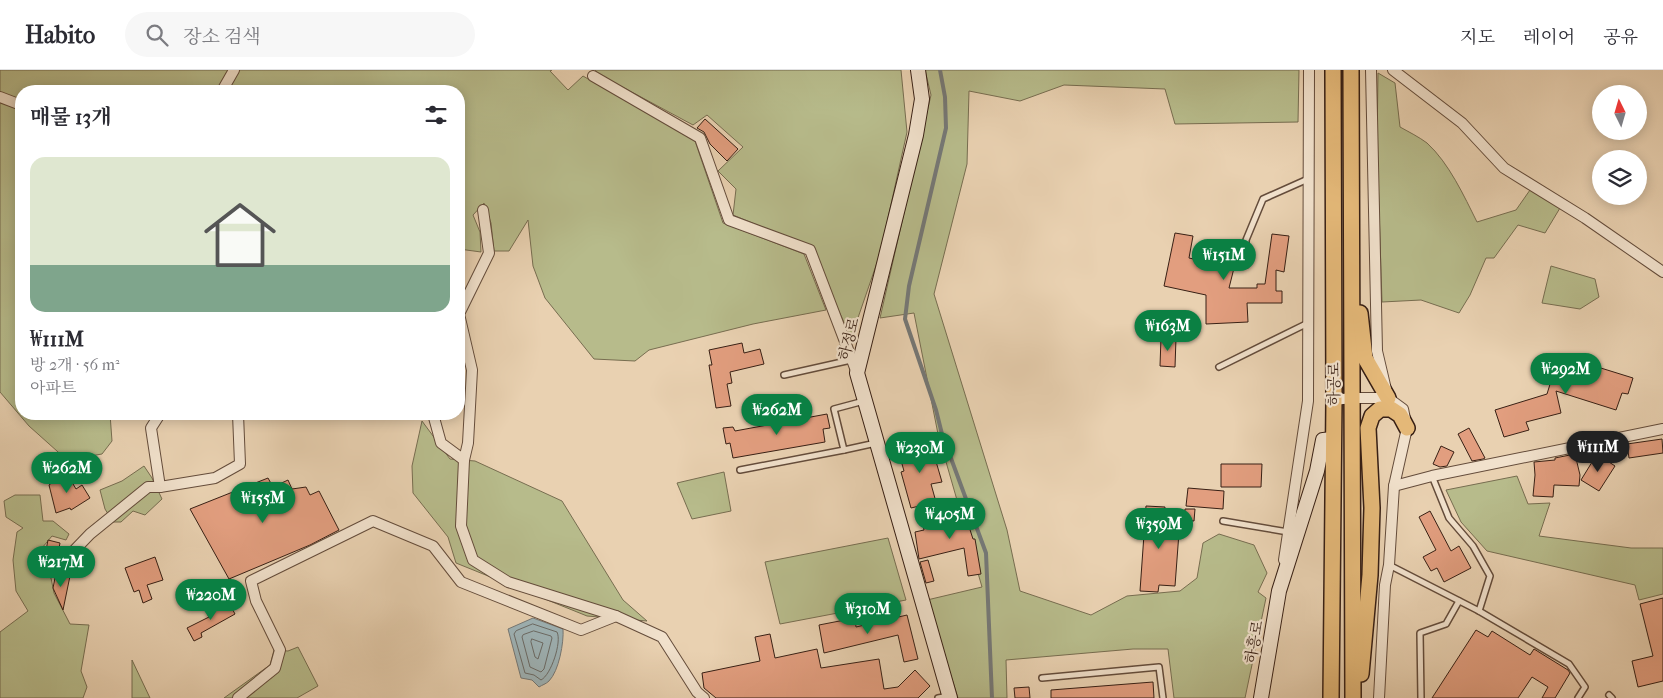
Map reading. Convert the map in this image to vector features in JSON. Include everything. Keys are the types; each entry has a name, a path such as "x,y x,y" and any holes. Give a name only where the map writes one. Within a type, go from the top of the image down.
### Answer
{"main road":[{"name":"하공로","path":"1331,698 1334,400 1333,70"},
{"name":"하공로","path":"1351,70 1353,698"},
{"path":"1352,226 1365,358 1388,398"},
{"path":"1359,698 1371,556 1372,508 1368,428 1372,416 1380,409 1391,409 1400,415 1407,428"}],"street":[{"path":"225,85 234,70"},
{"name":"하정로","path":"918,70 922,99 916,135 857,373 946,697"},
{"path":"1279,591 1308,401 1309,70"},
{"path":"1371,70 1377,351 1388,398"},
{"path":"1393,70 1462,123 1504,168 1585,218 1663,272"},
{"path":"593,76 700,138 729,220 810,250 857,373"},
{"path":"0,97 15,103"},
{"path":"465,302 489,253 483,210"},
{"path":"465,340 472,370 468,443 464,460 461,526 472,560 508,582 616,616 662,638 697,692 704,698"},
{"path":"1334,400 1388,398 1403,409 1407,428 1394,486 1389,565 1385,586 1379,698"},
{"path":"156,420 151,428 160,487"},
{"path":"65,560 90,534 148,487 160,487 215,478 240,464 238,420"},
{"path":"435,420 441,443 464,460"},
{"path":"1394,486 1432,476 1663,429"},
{"name":"하흥로","path":"1261,698 1279,591 1317,471 1323,440 1333,439"},
{"path":"238,698 275,668 280,650 256,601 251,581 373,522 433,546 462,582 581,630 616,616"}],"lane":[{"path":"1246,265 1246,240 1263,199 1308,178"},
{"path":"1219,367 1308,323"},
{"path":"784,375 851,360"},
{"path":"844,450 834,409 865,401"},
{"path":"740,470 877,443"},
{"path":"1432,476 1449,518 1473,546 1490,576 1478,611"},
{"path":"1223,521 1288,532"},
{"path":"1389,565 1460,601 1569,664 1585,687 1578,698"},
{"path":"1421,698 1420,633 1446,624 1460,601"},
{"path":"1042,678 1159,667 1162,698"}],"green space":[{"path":"0,70 552,70 550,71 568,90 583,76 695,141 723,223 804,254 826,310 753,324 649,350 635,361 594,359 545,298 533,266 528,220 509,251 494,251 491,223 484,203 473,215 480,232 481,252 465,250 465,85 15,85 15,410 0,392"},
{"path":"595,70 901,70 907,132 880,254 851,338 810,247 733,215 736,189 718,171 743,147 707,115 693,125 600,75"},
{"path":"925,70 1299,70 1298,122 1175,124 1165,89 1064,85 1020,101 969,91 967,164 934,294 1007,530 1020,591 1091,615 1127,596 1180,591 1197,578 1203,543 1219,534 1254,545 1267,573 1258,592 1266,598 1245,698 1174,698 1168,649 1133,649 1006,660 1007,698 958,698 927,600 982,587 938,434 914,313 880,318 931,95"},
{"path":"1378,73 1395,83 1400,127 1427,143 1435,151 1455,180 1477,222 1516,210 1530,190 1560,208 1545,233 1518,225 1494,258 1486,258 1470,295 1459,313 1421,300 1382,302 1377,145"},
{"path":"1551,266 1595,279 1599,297 1580,309 1542,303"},
{"path":"24,420 110,420 112,441 102,454 67,460"},
{"path":"422,421 450,459 475,461 562,501 623,600 647,621 587,616 456,563 448,537 413,493 412,466"},
{"path":"144,466 162,499 145,515 133,511 121,522 113,522 105,509 100,490 122,481"},
{"path":"724,472 731,511 692,519 677,483"},
{"path":"1517,476 1528,504 1550,503 1539,536 1631,548 1663,548 1663,594 1639,600 1635,585 1487,551 1461,522 1446,490"},
{"path":"15,495 40,495 43,521 53,521 69,534 66,540 52,536 42,548 39,573 51,578 54,593 70,624 89,625 81,671 87,687 83,698 0,698 0,632 28,611 16,591 13,560 17,532 23,528 6,517 4,501"},
{"path":"888,538 906,600 780,624 765,562"},
{"path":"298,647 318,686 297,698 224,698 270,665 274,650 288,651"},
{"path":"132,660 150,698 132,698"}],"water":[{"path":"533,618 563,629 562,649 556,670 547,683 539,687 532,680 521,678 508,629"}],"building":[{"path":"705,119 738,149 727,161 710,144 704,132 697,128"},
{"path":"1175,233 1193,236 1189,258 1234,268 1229,288 1257,288 1257,284 1265,284 1272,234 1289,236 1284,272 1276,270 1276,291 1282,291 1282,303 1247,303 1248,322 1206,324 1206,295 1164,286"},
{"path":"1161,338 1176,338 1175,367 1160,366"},
{"path":"742,343 744,353 760,349 764,364 730,372 732,383 727,384 731,406 716,408 709,365 712,365 709,350"},
{"path":"1575,360 1633,378 1628,394 1622,393 1616,410 1556,391 1561,413 1526,422 1529,430 1504,437 1495,410 1547,394 1555,368"},
{"path":"827,414 830,428 823,429 825,442 733,458 730,443 726,444 723,428 733,427 735,431"},
{"path":"1469,428 1485,458 1483,459 1472,461 1458,434"},
{"path":"1662,439 1663,453 1629,458 1627,444"},
{"path":"930,441 942,482 931,484 936,502 911,508 901,472 904,471 898,450"},
{"path":"1441,446 1454,452 1447,466 1440,467 1433,464"},
{"path":"1575,454 1580,475 1579,486 1554,485 1553,497 1533,496 1534,462 1555,460 1555,458"},
{"path":"1597,454 1615,466 1599,491 1581,480"},
{"path":"1221,464 1262,464 1261,487 1221,487"},
{"path":"66,472 76,489 82,485 90,498 71,510 70,508 56,513 49,485"},
{"path":"268,478 273,487 288,480 292,489 306,487 310,495 319,491 339,530 310,545 229,579 190,509"},
{"path":"1188,488 1224,491 1223,509 1186,506"},
{"path":"962,505 973,539 975,539 981,574 968,576 964,548 919,559 915,532 924,530 923,525 954,517 952,508"},
{"path":"1146,506 1165,507 1164,518 1180,519 1175,586 1159,585 1158,592 1140,591"},
{"path":"1185,509 1195,509 1194,521 1184,520"},
{"path":"1430,511 1451,551 1459,546 1471,568 1444,582 1437,568 1431,571 1423,557 1436,550 1419,517"},
{"path":"48,540 60,543 54,573 42,571"},
{"path":"155,557 163,580 147,585 152,599 143,603 139,590 134,592 125,568"},
{"path":"928,560 934,581 926,583 920,562"},
{"path":"56,573 70,576 63,610 53,588"},
{"path":"1663,598 1663,681 1638,687 1632,661 1653,656 1640,604"},
{"path":"229,603 235,614 201,633 202,637 194,641 187,628 209,617 208,615"},
{"path":"907,615 918,659 904,662 898,635 824,653 819,625 855,618 856,627"},
{"path":"1476,630 1488,637 1492,631 1530,655 1534,649 1568,670 1570,673 1555,698 1542,698 1548,687 1532,677 1518,698 1432,698"},
{"path":"770,634 775,658 817,649 821,668 879,659 884,689 898,687 915,670 930,686 918,698 716,698 704,688 702,673 760,661 755,637"},
{"path":"1153,682 1154,698 1051,698 1051,690"},
{"path":"1029,687 1030,698 1015,698 1014,688"}],"waterway":[{"path":"940,70 945,97 946,128 909,286 905,319 936,410 942,434 986,553 992,698"}]}
